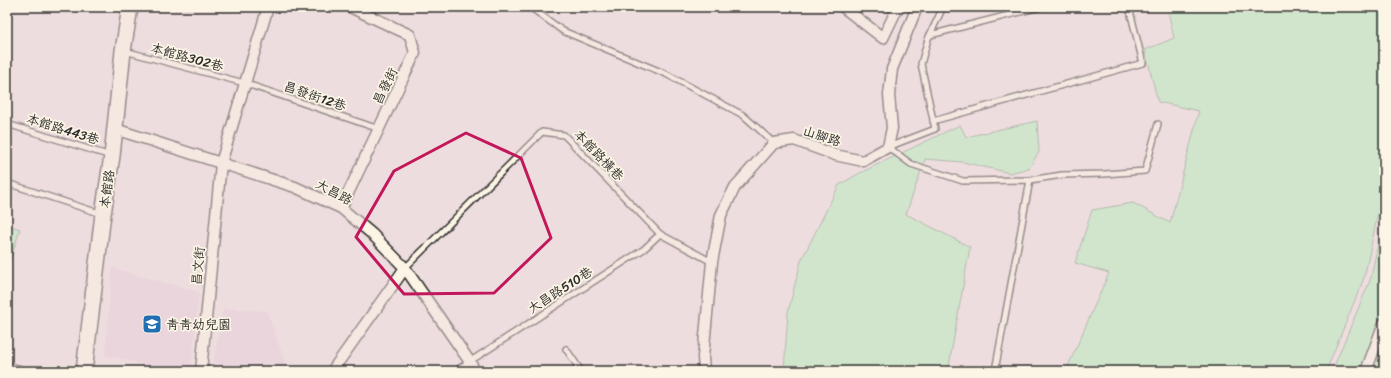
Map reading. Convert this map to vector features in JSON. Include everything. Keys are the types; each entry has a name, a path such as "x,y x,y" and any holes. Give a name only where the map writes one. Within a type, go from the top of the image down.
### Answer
{"street":[{"name":"本館路","path":"84,371 103,214 112,156 123,51 130,7"},
{"path":"221,163 268,7"},
{"name":"昌發街","path":"341,208 415,53 410,35 350,7"},
{"path":"843,7 883,38 898,7"},
{"path":"888,147 892,128 889,94 892,69 918,7"},
{"name":"大昌路","path":"115,129 295,188 341,208 372,234 405,268 472,366"},
{"name":"山腳路","path":"774,143 794,140 835,155 863,161 888,147"},
{"path":"704,371 703,357 712,262 721,215 735,187 774,143"},
{"name":"昌文街","path":"201,371 221,163"},
{"path":"332,371 405,268"},
{"path":"1366,371 1384,323"}],"lane":[{"path":"530,7 563,31 666,74 743,115 774,143"},
{"path":"888,147 935,129 921,64 930,35 943,7"},
{"path":"930,35 1040,7"},
{"path":"934,121 1143,63 1129,7"},
{"name":"本館路302巷","path":"123,51 244,84"},
{"name":"昌發街12巷","path":"244,84 379,129"},
{"name":"本館路443巷","path":"7,124 112,156"},
{"path":"888,147 911,164 963,181 1030,180 1062,175 1145,171 1158,124"},
{"name":"本館路橫巷","path":"405,268 542,132 564,135 660,234 712,262"},
{"path":"995,371 1030,180"},
{"path":"7,183 103,214"},
{"name":"大昌路510巷","path":"455,371 472,366 644,249 660,234"},
{"path":"566,349 581,371"},
{"path":"7,365 29,371"}],"highlighted area":[{"path":"466,133 521,158 551,238 494,293 404,294 356,237 394,171"}],"shaded area":[{"name":"青青幼兒園","path":"112,268 199,292 191,371 170,371 105,355"},
{"name":"青青幼兒園","path":"223,308 267,311 288,371 212,371"}],"green space":[{"path":"1167,7 1384,7 1384,185 1364,278 1326,371 1066,371 1109,273 1075,263 1092,210 1133,203 1170,223 1199,111 1158,102 1145,50 1174,38"},
{"path":"1037,121 1039,152 1029,168 1010,173 963,162 925,159 906,214 970,247 948,371 784,371 788,312 801,261 839,185 860,173 960,125 966,137"},
{"path":"1384,213 1384,371 1332,371 1371,278"},
{"path":"7,225 20,229 7,271"}],"place":[{"name":"青青幼兒園","path":"152,324"}]}
